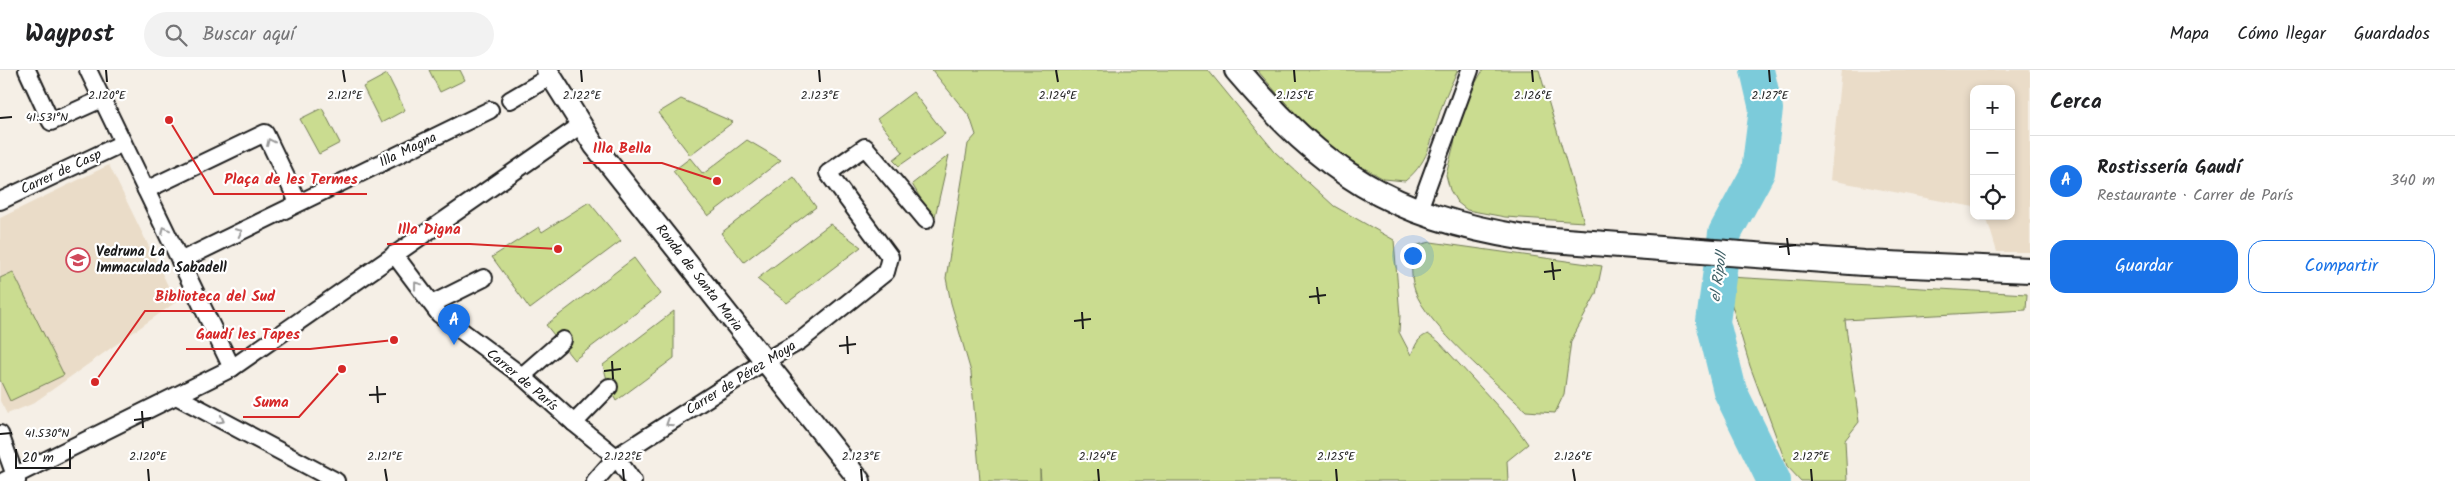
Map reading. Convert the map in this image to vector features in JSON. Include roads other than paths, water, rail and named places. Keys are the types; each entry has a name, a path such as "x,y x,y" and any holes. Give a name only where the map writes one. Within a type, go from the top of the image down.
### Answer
{"main road":[{"path":"1237,70 1269,108 1317,154 1355,181 1418,212 1474,229 1526,238 1864,263 2030,270"}],"street":[{"path":"27,70 51,122 102,99"},
{"path":"88,70 232,368"},
{"path":"1418,212 1470,70"},
{"path":"510,100 549,73"},
{"name":"Ronda de Santa Maria","path":"549,73 594,145 860,481"},
{"name":"Illa Magna","path":"180,261 490,110"},
{"path":"0,434 12,479 232,368 581,124"},
{"path":"146,190 266,133 298,202"},
{"name":"Carrer de Casp","path":"0,201 123,143"},
{"name":"Carrer de Pérez Moya","path":"595,481 616,457 765,361 800,341 886,272 890,256 828,173 865,147 926,220"},
{"name":"Carrer de París","path":"394,254 439,314 522,376 574,424 616,457 634,481"},
{"path":"432,304 484,278"},
{"path":"522,376 563,340"},
{"path":"574,424 609,387"},
{"path":"178,396 336,481"}],"waterway":[{"name":"el Ripoll","path":"1757,70 1766,109 1758,172 1725,233 1713,322 1730,391 1774,481"}],"place":[{"name":"Plaça de les Termes","path":"169,120"},
{"name":"Illa Bella","path":"717,181"},
{"name":"Illa Digna","path":"558,249"},
{"name":"Vedruna La Immaculada Sabadell","path":"78,260"},
{"name":"Gaudí les Tapes","path":"394,340"},
{"name":"Rostissería Gaudí","path":"454,345"},
{"name":"Suma","path":"342,369"},
{"name":"Biblioteca del Sud","path":"95,382"}]}
